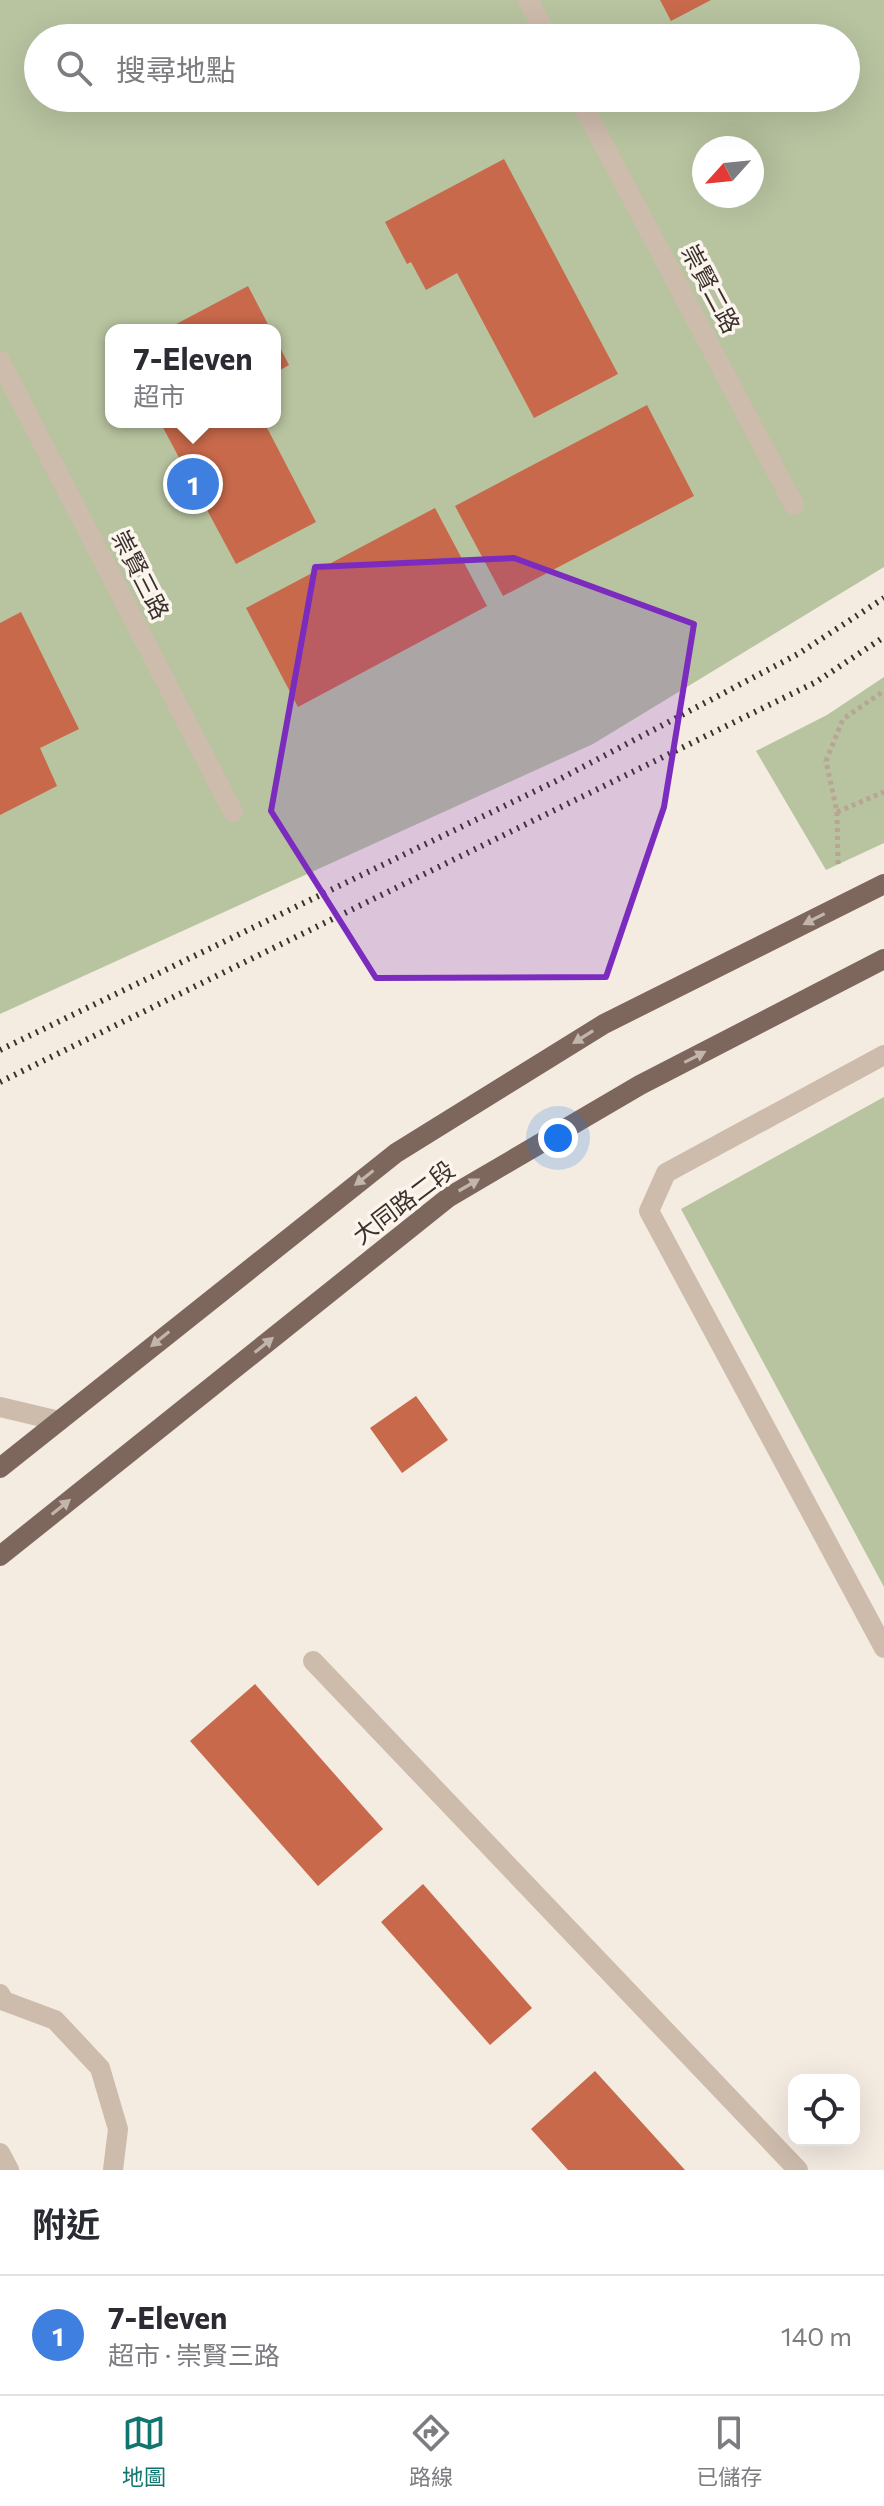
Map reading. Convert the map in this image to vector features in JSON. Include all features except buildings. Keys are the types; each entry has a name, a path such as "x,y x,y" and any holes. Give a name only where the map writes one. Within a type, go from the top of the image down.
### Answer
{"main road":[{"name":"大同路二段","path":"0,1468 396,1153 604,1024 884,884"},
{"name":"大同路二段","path":"0,1556 449,1197 640,1085 884,959"}],"street":[{"path":"528,0 541,24"},
{"name":"崇賢二路","path":"586,112 794,505"},
{"name":"崇賢三路","path":"0,361 233,812"},
{"path":"884,1055 666,1173 649,1211 884,1648"},
{"path":"0,1407 59,1421"},
{"path":"313,1661 798,2170"},
{"path":"1,2001 55,2020 100,2068 118,2129 113,2170"},
{"path":"0,2153 9,2170"}],"path":[{"path":"838,864 837,812 826,761 843,719 884,691"},
{"path":"837,812 884,792"}],"highlighted area":[{"path":"514,558 694,624 664,807 606,977 376,978 271,811 315,567"}],"green space":[{"path":"0,0 884,0 884,567 593,744 0,1014"},
{"path":"884,677 884,843 826,870 756,751 827,715"},
{"path":"884,1097 884,1587 681,1209"}],"railway":[{"path":"0,1050 556,781 798,654 884,598"},
{"path":"0,1082 816,682 884,637"}],"place":[{"name":"7-Eleven","path":"193,484"}]}
